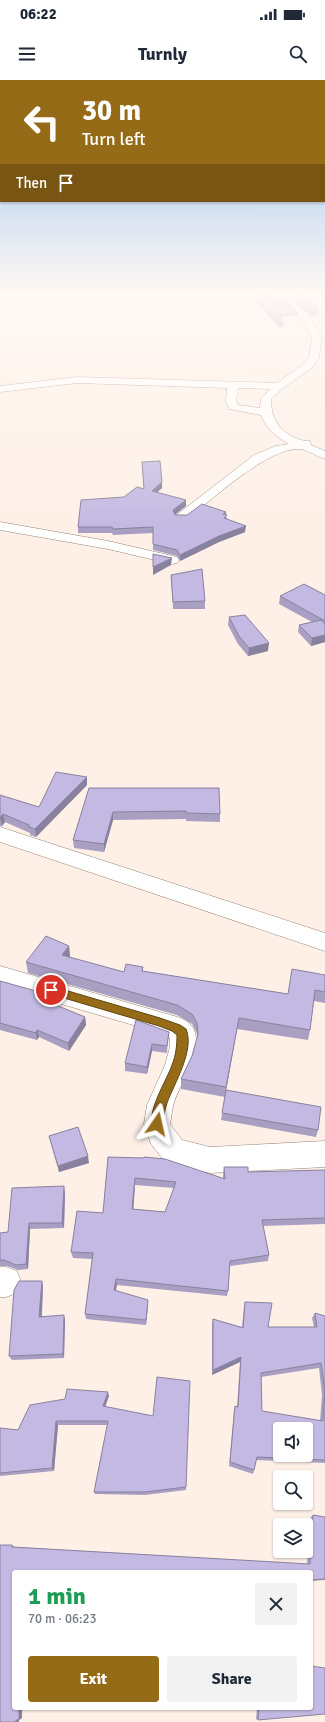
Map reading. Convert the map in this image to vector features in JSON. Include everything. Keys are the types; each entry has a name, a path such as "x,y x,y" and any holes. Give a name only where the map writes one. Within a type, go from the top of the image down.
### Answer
{"street":[{"path":"300,372 279,386 266,398 266,412 271,424 283,435 325,455"},
{"path":"0,389 77,380 279,386"},
{"path":"233,385 231,401 233,406 241,409 266,412"},
{"path":"181,517 258,458 280,448 325,441"},
{"path":"0,526 108,544 172,560"},
{"path":"0,834 325,942"},
{"path":"0,976 160,1022 176,1028 182,1033 183,1047 178,1065 160,1105 157,1124 161,1135 172,1150 190,1156 210,1160 325,1154"}],"building":[{"path":"160,461 162,482 152,491 186,500 173,510 175,515 187,515 202,504 226,512 223,514 227,515 224,518 246,526 219,536 180,555 177,550 153,544 153,527 113,529 112,527 78,527 81,500 124,497 137,487 144,489 142,462"},
{"path":"153,554 172,558 153,567"},
{"path":"202,569 205,601 173,602 171,575"},
{"path":"304,584 325,595 325,621 280,596"},
{"path":"245,615 269,643 249,648 239,636 229,617"},
{"path":"321,620 325,624 325,635 312,638 299,625"},
{"path":"56,772 87,777 35,829 3,814 0,818 0,795 39,807"},
{"path":"89,788 219,788 220,814 186,813 186,811 113,812 104,844 73,840"},
{"path":"46,936 69,946 62,955 124,972 126,964 143,967 142,971 288,994 292,969 325,975 325,992 315,990 310,1030 239,1018 226,1087 181,1079 192,1056 198,1034 197,1023 192,1014 177,1005 26,962"},
{"path":"0,981 54,996 51,1003 85,1017 68,1043 37,1030 36,1033 0,1023"},
{"path":"136,1020 169,1032 167,1046 152,1044 147,1067 125,1063"},
{"path":"226,1090 321,1107 318,1130 222,1113"},
{"path":"78,1127 88,1156 58,1166 49,1136"},
{"path":"108,1157 144,1157 165,1159 225,1179 224,1167 248,1167 248,1172 325,1170 325,1218 262,1220 269,1255 230,1261 228,1291 116,1279 114,1290 148,1300 146,1320 85,1314 93,1253 71,1252 77,1211 103,1213","holes":["135,1178 176,1182 165,1212 132,1209"]},
{"path":"64,1186 62,1223 29,1223 26,1264 16,1265 0,1260 0,1233 8,1232 12,1188"},
{"path":"19,1281 42,1281 39,1317 64,1315 63,1354 9,1356 14,1290"},
{"path":"245,1302 272,1303 268,1327 317,1327 315,1313 325,1316 325,1391 325,1460 313,1459 313,1422 273,1422 273,1458 257,1457 254,1470 230,1462 235,1406 238,1407 241,1357 213,1370 213,1319 243,1328","holes":["321,1363 325,1391 323,1421 262,1411 261,1373"]},
{"path":"157,1377 190,1381 186,1487 145,1492 94,1492 108,1421 56,1421 52,1468 0,1473 0,1428 18,1430 30,1405 65,1399 67,1389 108,1392 103,1406 153,1416"},
{"path":"313,1515 325,1517 325,1579 313,1580 313,1570 12,1570 12,1710 19,1710 19,1720 16,1720 16,1722 0,1722 0,1545 12,1545 12,1547 310,1564 310,1558 313,1558"},
{"path":"313,1666 325,1668 325,1714 258,1720 259,1710 313,1710"}],"route":[{"path":"51,990 160,1022 176,1028 182,1033 183,1047 178,1065 160,1105 157,1124"}]}
